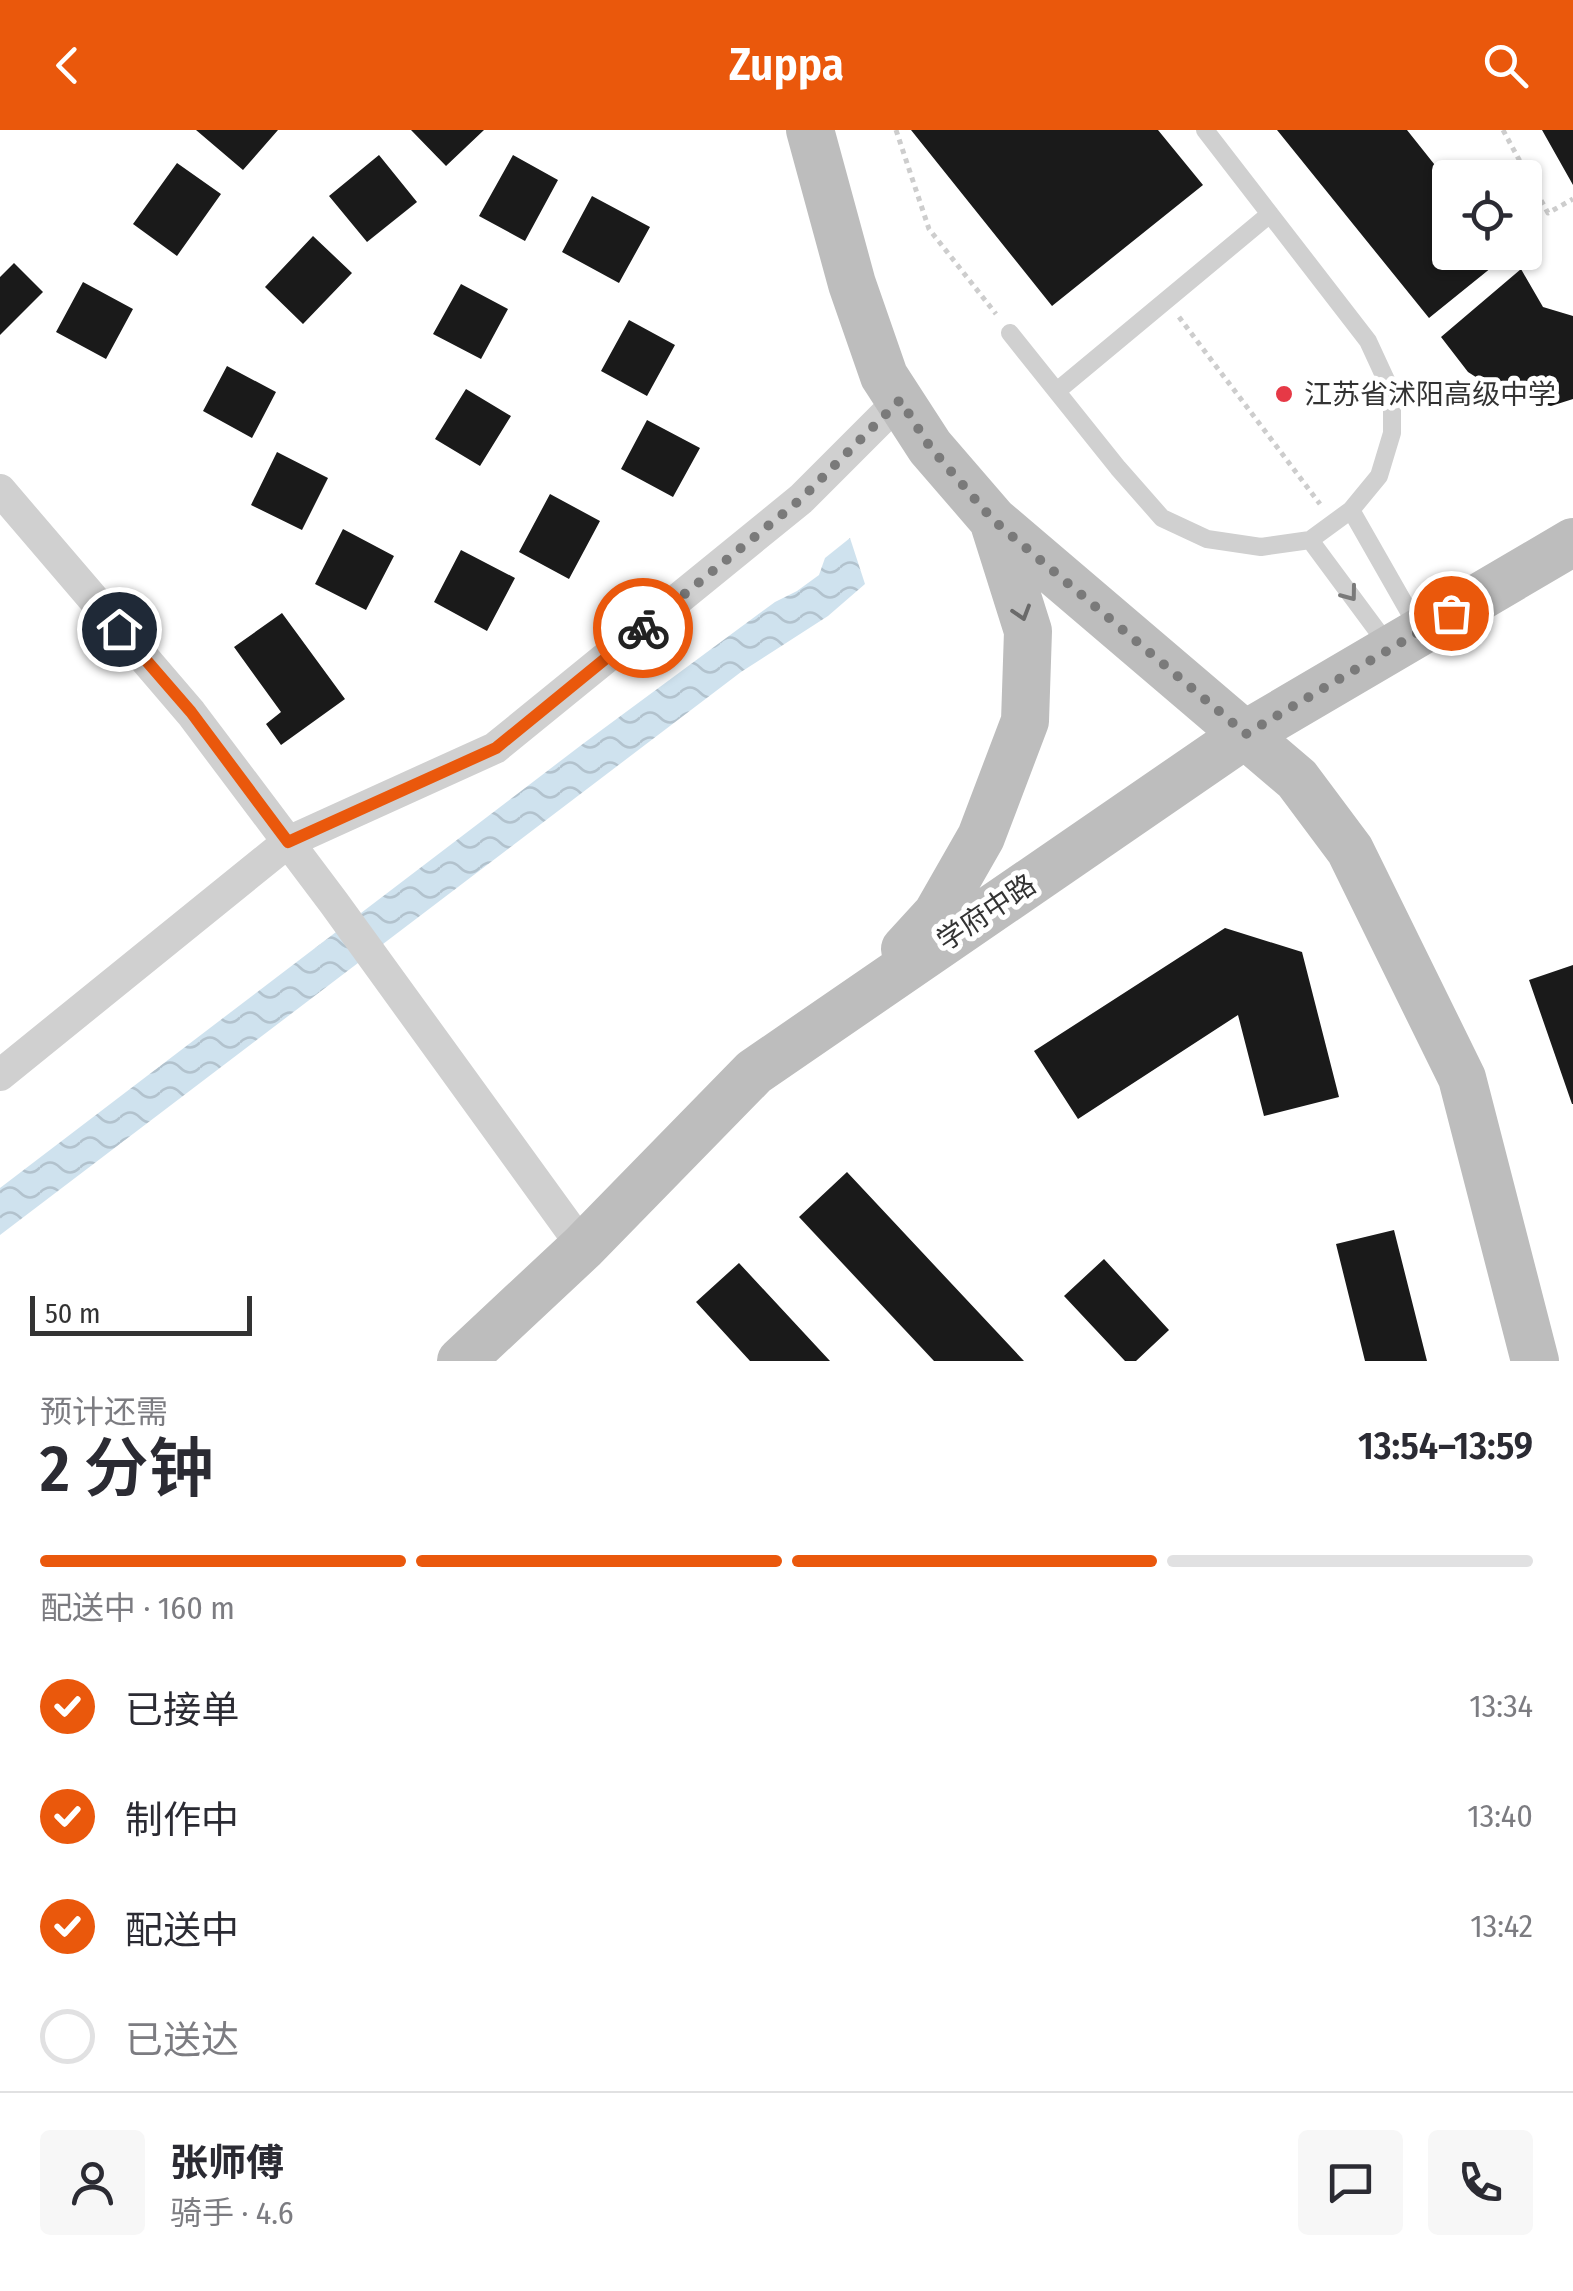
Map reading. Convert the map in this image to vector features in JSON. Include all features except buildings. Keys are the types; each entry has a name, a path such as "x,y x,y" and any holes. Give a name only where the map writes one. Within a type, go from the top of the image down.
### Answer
{"street":[{"path":"810,130 852,284 884,376 930,447 993,520 1297,779 1350,850 1462,1078 1535,1361"},
{"path":"0,1075 288,842 496,748 801,499 900,400"},
{"path":"0,490 191,712 583,1247"},
{"path":"863,996 937,914 981,837 1025,721 1028,632 993,520"},
{"name":"学府中路","path":"461,1361 583,1247 754,1072 1246,734 1573,542"}],"lane":[{"path":"1010,332 1162,518 1207,540 1261,547 1310,540 1351,510 1379,476 1392,433 1392,394 1368,341 1205,130"},
{"path":"1057,391 1270,214"},
{"path":"1351,510 1406,640"},
{"path":"1310,540 1406,640"}],"path":[{"path":"896,130 929,229 1010,332"},
{"path":"1503,130 1548,213 1573,198"},
{"path":"1166,300 1334,523"}],"water":[{"path":"850,538 865,584 828,616 741,672 0,1235 0,1188 584,743 775,602 819,575 825,558"}],"way so far":[{"path":"643,628 801,499 900,400 930,447 993,520 1246,734 1451,613"}],"place":[{"name":"江苏省沭阳高级中学","path":"1284,394"}],"route":[{"path":"119,629 191,712 288,842 496,748 643,628"}]}
